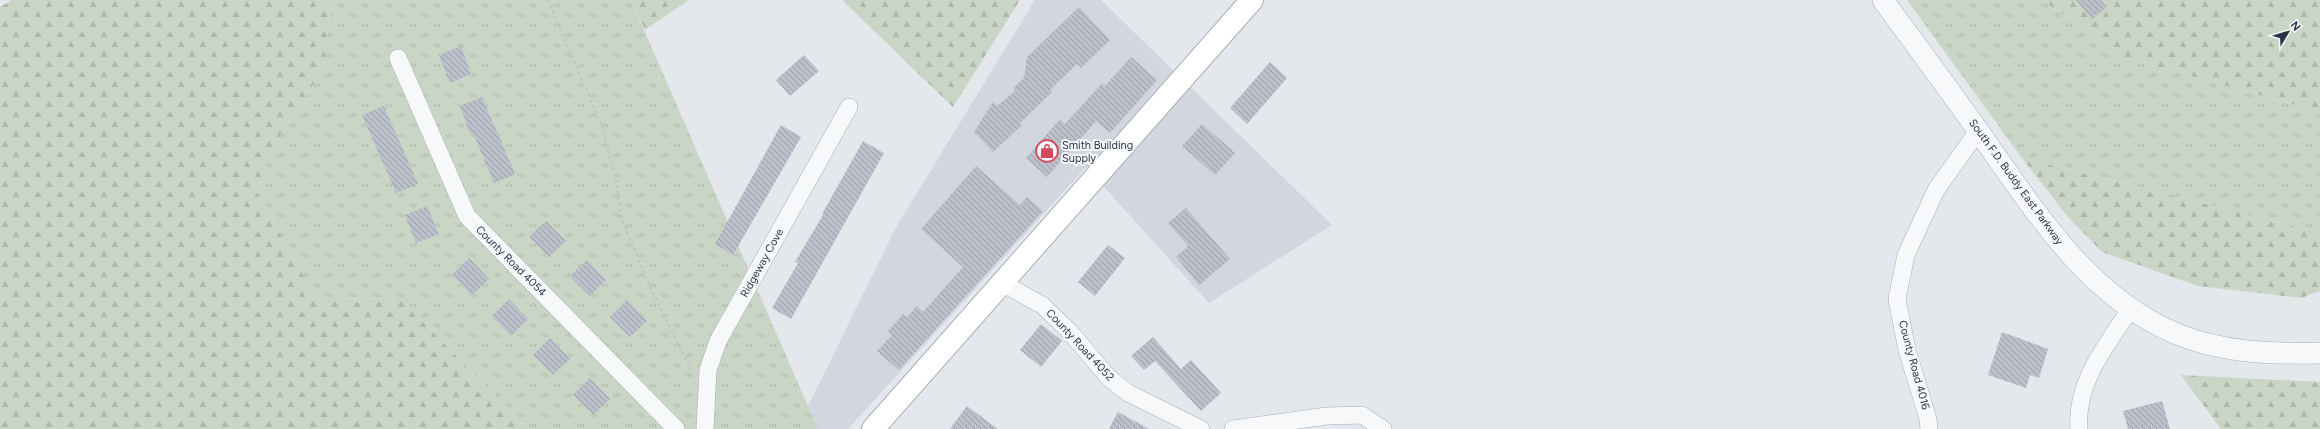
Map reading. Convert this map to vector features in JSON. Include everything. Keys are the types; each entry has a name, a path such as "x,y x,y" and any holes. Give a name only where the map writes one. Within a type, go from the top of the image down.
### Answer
{"main road":[{"path":"873,429 1252,0"}],"street":[{"name":"South F.D. Buddy East Parkway","path":"1883,0 2062,246 2098,283 2131,308 2177,334 2218,347 2252,353 2320,353"},
{"name":"County Road 4054","path":"398,58 467,216 676,429"},
{"name":"Ridgeway Cove","path":"705,429 708,370 718,341 849,107"},
{"name":"County Road 4016","path":"1929,429 1928,419 1907,350 1897,299 1906,255 1936,190 1978,130"},
{"name":"County Road 4052","path":"1002,283 1042,305 1070,332 1109,378 1128,394 1201,429"},
{"path":"2079,429 2081,395 2088,374 2131,308"},
{"path":"1234,429 1327,416 1362,416 1383,429"}],"path":[{"path":"548,0 602,127 615,175 621,217 648,283 692,372"}],"shaded area":[{"path":"1035,0 1101,0 1332,225 1209,303 1086,167 848,429 797,429 895,229"}],"green space":[{"path":"12,0 331,0 324,68 276,142 257,192 316,298 401,299 527,429 0,429 0,7"},
{"path":"331,0 631,0 818,429 527,429 401,299 316,298 257,192 276,142 324,68"},
{"path":"631,0 689,0 645,30"},
{"path":"842,0 1020,0 953,107"},
{"path":"1907,0 2042,0 2129,59 2320,112 2320,233 2022,158"},
{"path":"2042,0 2320,0 2320,112 2129,59"},
{"path":"2022,158 2320,233 2320,291 2301,298 2198,286 2102,252 2068,217"},
{"path":"2181,375 2320,382 2320,429 2221,429"}],"building":[{"path":"2076,0 2101,0 2107,7 2092,19"},
{"path":"1079,7 1110,40 1081,68 1077,64 1050,90 1052,92 1020,123 1022,125 993,152 974,132 993,102 997,106 1015,91 1013,88 1024,78 1027,57"},
{"path":"461,46 471,74 450,83 439,55"},
{"path":"804,55 819,71 790,96 776,80"},
{"path":"1131,57 1157,80 1110,133 1096,121 1047,177 1026,158 1060,119 1065,124 1102,83 1105,86"},
{"path":"1270,62 1287,78 1247,124 1230,108"},
{"path":"482,97 515,174 494,183 473,133 470,134 460,106"},
{"path":"384,106 418,184 396,193 362,115"},
{"path":"1202,124 1235,153 1215,175 1182,146"},
{"path":"781,125 801,137 733,255 715,244"},
{"path":"863,141 884,153 791,319 772,308 798,263 795,262 823,215 822,214"},
{"path":"976,166 1020,205 1027,197 1043,211 899,370 877,351 892,335 888,331 903,314 907,317 917,306 923,312 963,267 921,229"},
{"path":"427,206 439,234 416,243 405,215"},
{"path":"1186,208 1230,259 1199,285 1176,257 1188,246 1168,223"},
{"path":"546,221 566,241 549,257 529,237"},
{"path":"1108,245 1125,258 1095,296 1078,282"},
{"path":"469,258 489,279 472,295 452,275"},
{"path":"587,260 606,280 590,296 570,276"},
{"path":"509,299 528,319 511,336 492,316"},
{"path":"627,300 647,321 630,337 610,317"},
{"path":"1041,324 1062,341 1041,367 1020,350"},
{"path":"2002,332 2048,349 2039,378 2030,375 2026,388 1988,375"},
{"path":"1153,337 1181,369 1191,360 1221,393 1201,411 1155,361 1144,370 1131,356"},
{"path":"550,338 570,359 553,375 533,355"},
{"path":"590,378 610,399 593,415 573,395"},
{"path":"2162,401 2170,429 2128,429 2123,411"},
{"path":"967,406 998,429 950,429"},
{"path":"1118,412 1149,429 1109,429"}],"place":[{"name":"Smith Building Supply","path":"1047,151"}]}
